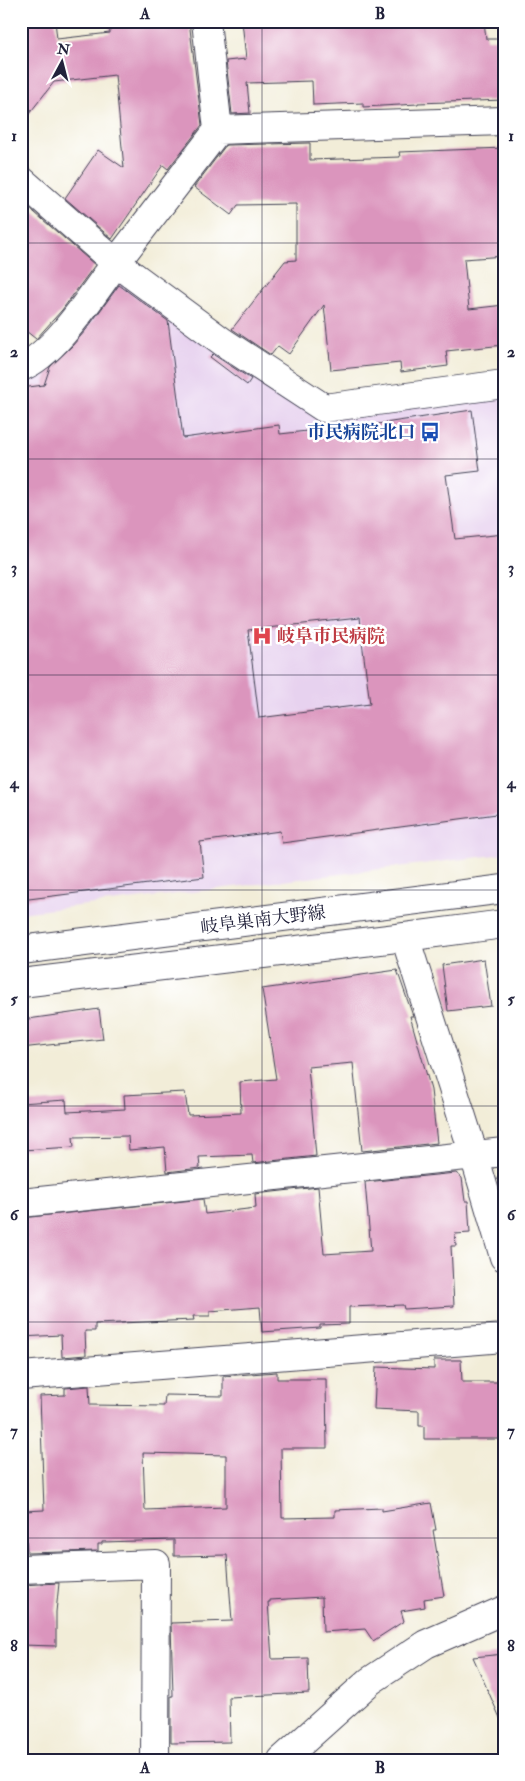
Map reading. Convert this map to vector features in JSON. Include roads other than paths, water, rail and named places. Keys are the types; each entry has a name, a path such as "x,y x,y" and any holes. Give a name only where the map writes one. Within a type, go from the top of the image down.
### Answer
{"street":[{"path":"21,367 47,349 69,326 218,130 206,21"},
{"path":"218,130 504,121"},
{"path":"21,180 116,262 223,342 324,408 504,384"},
{"name":"岐阜巣南大野線","path":"21,950 504,889"},
{"name":"岐阜巣南大野線","path":"21,982 504,924"},
{"path":"405,937 504,1257"},
{"path":"21,1203 504,1152"},
{"path":"21,1376 504,1338"},
{"path":"21,1569 156,1564 155,1760"},
{"path":"282,1760 370,1682 426,1644 504,1610"}],"place":[{"name":"市民病院北口","path":"430,432"},
{"name":"岐阜市民病院","path":"262,636"}]}
